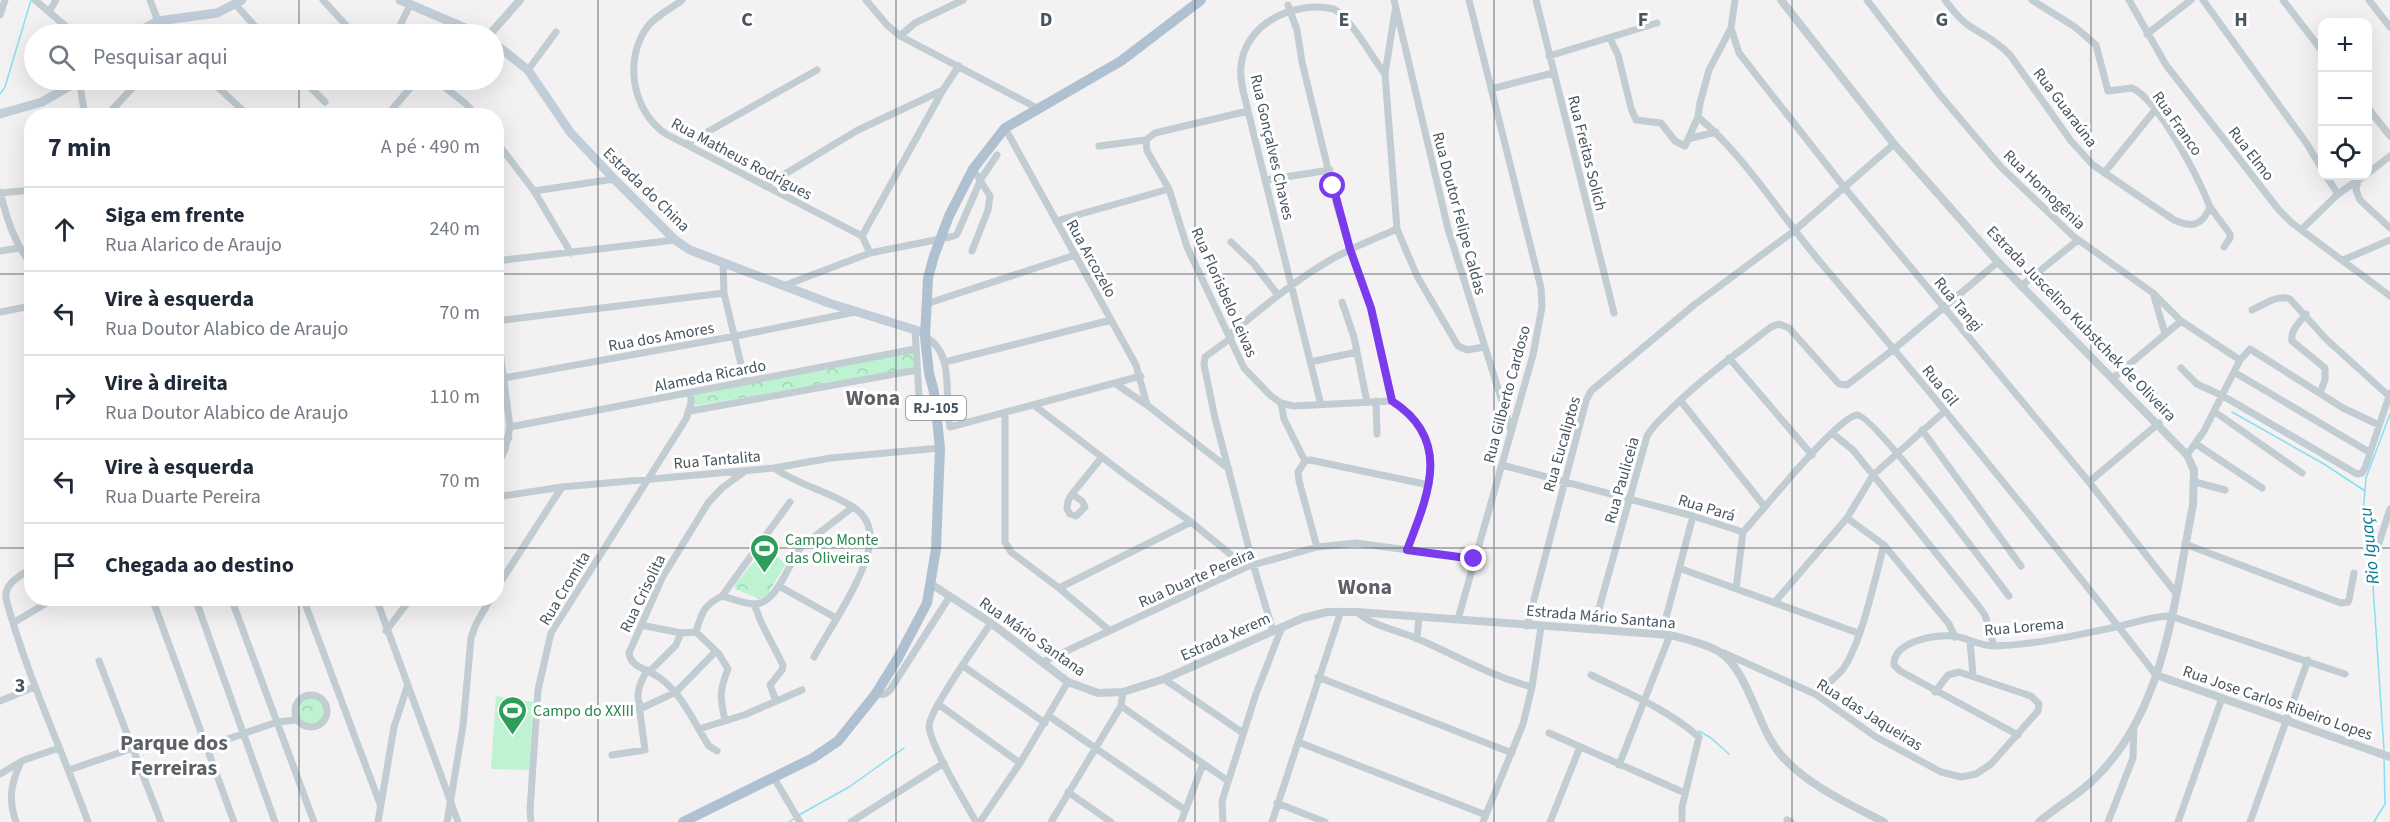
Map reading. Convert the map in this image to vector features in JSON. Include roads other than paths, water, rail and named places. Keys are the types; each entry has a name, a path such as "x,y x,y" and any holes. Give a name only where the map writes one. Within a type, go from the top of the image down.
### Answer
{"main road":[{"path":"400,0 447,24"},
{"name":"RJ-105","path":"684,822 774,778 832,745 874,695 912,635 927,603 936,549 940,448 944,418 922,333 928,278 955,202 973,169 1005,128 1142,48 1200,0"},
{"path":"152,24 158,21 206,15 239,2"},
{"name":"Estrada do China","path":"504,51 528,70 570,132 675,240 690,250 723,264 829,303 922,333"},
{"path":"0,114 42,102 63,90"}],"street":[{"path":"0,15 5,0"},
{"path":"35,0 63,24"},
{"path":"49,12 56,0"},
{"path":"150,0 161,24"},
{"path":"323,0 345,24"},
{"path":"499,24 520,0"},
{"name":"Rua Matheus Rodrigues","path":"682,0 649,26 639,44 633,83 648,115 659,129 862,236"},
{"path":"866,0 887,25 900,36 959,66 1034,109"},
{"path":"900,36 921,20 963,0"},
{"name":"Rua Doutor Felipe Caldas","path":"1394,0 1440,200 1511,430"},
{"name":"Rua Gilberto Cardoso","path":"1458,619 1502,465 1538,331 1542,307 1541,288 1469,0"},
{"name":"Rua Freitas Solich","path":"1536,0 1614,313"},
{"path":"1686,142 1698,117 1709,70 1731,28 1735,0"},
{"name":"Estrada Juscelino Kubstchek de Oliveira","path":"1781,0 1894,144 1998,262 2187,454 2194,470 2193,505 2170,616 2151,687 2134,723 2102,772 2039,822"},
{"name":"Rua Homogênia","path":"1868,0 1940,95 2001,167 2078,240 2153,293 2181,321 2241,360"},
{"name":"Rua Guaraúna","path":"1945,0 1957,16 1968,25 1987,35 2005,49 2071,141 2104,173 2174,220 2186,225 2199,224 2210,207"},
{"name":"Rua Franco","path":"2032,0 2075,27 2096,45 2108,91 2132,88 2138,91 2155,111 2187,158 2210,207 2230,234 2224,247"},
{"name":"Rua Elmo","path":"2129,0 2166,65 2279,210 2343,260 2389,292"},
{"path":"2147,34 2192,0"},
{"path":"2203,0 2318,162"},
{"path":"2283,0 2318,46"},
{"path":"2369,0 2390,27"},
{"path":"239,2 255,24"},
{"name":"Rua Gonçalves Chaves","path":"1321,405 1248,111 1241,74 1243,53 1258,26 1275,11 1300,2 1316,2 1337,11 1385,74"},
{"path":"401,24 410,5"},
{"path":"1288,5 1297,30 1302,62 1350,249 1371,308 1392,401"},
{"path":"1395,9 1385,74 1397,229 1417,276 1458,346 1467,350 1484,347"},
{"path":"1549,56 1657,23"},
{"name":"Rua Tangi","path":"1731,28 1739,52 1844,187 2089,482 2175,592"},
{"path":"528,70 556,32"},
{"path":"1610,38 1618,55 1636,120 1661,123 1675,141 1686,142 1716,132"},
{"path":"870,253 862,236 943,90 959,66"},
{"path":"686,144 817,70"},
{"path":"1491,89 1553,73"},
{"path":"81,90 83,108"},
{"path":"114,108 131,90"},
{"path":"221,90 240,108"},
{"path":"313,90 325,102"},
{"path":"392,108 408,90"},
{"path":"449,90 468,108"},
{"path":"765,186 858,130 943,90"},
{"path":"1099,146 1146,140 1155,133 1248,111"},
{"path":"2104,173 2155,111"},
{"path":"2372,114 2390,136"},
{"name":"Rua Gil","path":"1698,117 1716,132 1757,181 1794,231 2039,524 2156,675"},
{"name":"Rua Arcozelo","path":"1005,128 1141,376 1147,405"},
{"name":"Rua Florisbelo Leivas","path":"1146,140 1147,151 1169,189 1187,247 1240,361 1251,377 1281,403"},
{"name":"Rua Eucaliptos","path":"1527,626 1586,401 1591,391 1599,382 1701,300 1794,231 1894,144"},
{"path":"504,152 534,191 571,253"},
{"path":"783,286 870,253 953,237 958,232 981,179 997,155"},
{"path":"2372,169 2390,156"},
{"path":"972,251 990,203 988,191 973,169"},
{"path":"1266,180 1330,170"},
{"path":"534,191 614,179"},
{"path":"2329,180 2338,194"},
{"path":"2302,229 2338,194 2357,180"},
{"path":"2361,180 2356,190 2360,200 2390,228"},
{"path":"1056,221 1169,189"},
{"path":"24,191 0,193 2,208 24,255"},
{"path":"1273,631 1250,566 1230,470 1210,396 1204,365 1205,357 1292,284 1350,249 1397,229"},
{"path":"504,260 675,240"},
{"path":"2021,286 2078,240"},
{"path":"2343,260 2390,240"},
{"path":"1231,242 1254,264 1278,296"},
{"path":"0,251 19,248"},
{"path":"926,304 1075,255"},
{"path":"1894,349 1998,262"},
{"path":"723,264 724,293 745,381"},
{"path":"504,320 724,293"},
{"path":"2153,293 2165,334"},
{"path":"2181,368 2197,384 2223,396 2357,474 2362,473 2389,394 2326,339 2298,304 2286,297 2252,310"},
{"path":"1342,302 1357,351 1367,402"},
{"path":"822,317 829,303"},
{"path":"0,312 24,307"},
{"name":"Rua dos Amores","path":"504,378 736,336 857,311"},
{"path":"2306,315 2291,337 2292,341 2325,368 2325,380 2320,393"},
{"path":"945,362 1111,320"},
{"path":"2112,379 2181,321"},
{"name":"Rua Pauliceia","path":"1593,630 1647,436 1680,400 1729,358 1771,327 1779,324 1789,328 1842,385 1847,385 1894,349"},
{"path":"944,418 945,362 936,344 922,333 915,349 917,392 922,404 944,418 1005,414 1141,376"},
{"name":"Alameda Ricardo","path":"510,427 915,349"},
{"path":"2187,454 2196,444 2215,412 2241,360 2247,351 2252,350 2343,408 2379,425"},
{"path":"1310,362 1357,351"},
{"path":"1729,358 1812,455"},
{"name":"Alameda Ricardo","path":"690,411 917,370"},
{"path":"2234,372 2369,452"},
{"path":"504,378 510,427 509,438 504,450"},
{"path":"1116,384 1147,405 1230,470"},
{"name":"Rua Cromita","path":"531,822 538,690 551,633 690,411 692,393"},
{"path":"1680,400 1765,507"},
{"path":"1376,401 1377,434"},
{"path":"1305,461 1284,419 1281,403 1294,406 1392,401 1408,411 1426,436 1431,465 1429,484 1407,550"},
{"path":"1035,406 1250,566"},
{"path":"1774,603 1847,518 1873,475 1945,411"},
{"path":"2215,412 2302,473"},
{"path":"1005,414 1005,542 1011,552 1059,588 1110,631"},
{"name":"Rua Pará","path":"1502,465 1693,516 1743,532 1832,433 1854,416 1860,415 1867,419 1897,453"},
{"path":"2089,482 2158,423"},
{"path":"1922,430 2021,566"},
{"path":"1832,433 1853,450 1985,615 1994,646"},
{"path":"504,439 509,438"},
{"path":"2196,444 2262,488"},
{"name":"Rua Tantalita","path":"504,496 562,487 747,471 831,458 940,448"},
{"path":"1897,453 2009,596"},
{"path":"1072,494 1102,457"},
{"path":"1317,547 1299,481 1298,472 1305,461 1310,460 1429,484"},
{"path":"774,468 853,507 869,525 869,552 814,657"},
{"name":"Rua Crisolita","path":"717,751 709,746 676,692 649,670 633,663 629,650 662,579 708,503 722,488 747,471"},
{"path":"2195,482 2225,490"},
{"path":"504,577 562,487"},
{"path":"696,632 704,609 709,603 723,596 790,502"},
{"path":"723,596 754,604 763,601 779,586 802,546 853,507"},
{"path":"2377,549 2390,508"},
{"path":"1619,765 1666,634 1679,568 1693,516"},
{"path":"1847,518 1884,545 1949,624 1955,637"},
{"path":"1059,588 1191,522"},
{"path":"1736,589 1743,532"},
{"name":"Rua Duarte Pereira","path":"1043,662 1250,566 1317,547 1356,543 1474,559"},
{"path":"2185,544 2341,603 2349,600 2354,573"},
{"path":"1815,694 1843,668 1858,633 1884,545"},
{"path":"1679,568 1858,633"},
{"path":"24,573 13,581 6,590 13,623 34,687 88,822"},
{"name":"Rua Mário Santana","path":"931,584 991,623 1068,682 1098,693 1123,692"},
{"path":"779,586 836,618"},
{"path":"874,695 885,694 890,690 950,596"},
{"path":"754,604 783,665 782,670 770,685 776,701"},
{"path":"13,623 42,606"},
{"path":"155,606 234,822"},
{"path":"198,606 276,822"},
{"path":"234,606 314,822"},
{"path":"306,606 380,804"},
{"path":"378,606 458,822"},
{"path":"386,631 405,606"},
{"path":"447,822 463,726 471,638 486,606"},
{"path":"1272,822 1341,611"},
{"name":"Estrada Mário Santana","path":"1341,611 1541,627 1666,634 1719,651 1736,668 1770,739 1782,756 1826,790 1884,822"},
{"name":"Estrada Xerem","path":"1123,692 1164,679 1315,614 1341,611"},
{"path":"1356,612 1366,619 1417,639 1496,675 1532,687"},
{"path":"2170,616 2345,674"},
{"name":"Rua Lorema","path":"1935,692 1893,665 1895,655 1906,646 1919,640 1955,637 1994,646 2031,642 2154,617 2170,616"},
{"path":"1417,639 1419,617"},
{"path":"991,623 938,704 929,728 944,763 978,822 1020,763 1068,682"},
{"path":"641,625 681,633 696,632 716,651 728,669 721,685 720,699 726,720"},
{"path":"1223,822 1222,801 1228,781 1282,627"},
{"path":"1298,742 1484,818 1523,724 1532,687 1541,627"},
{"path":"612,755 645,750 639,706 639,687 649,670 676,645 681,633"},
{"path":"1971,642 1973,675 1953,672 1935,692 2018,735"},
{"path":"639,706 644,708 676,692 716,651"},
{"name":"Rua das Jaqueiras","path":"1719,651 1815,694 1876,737 1941,772 1961,777 1976,774 1991,764 2038,711 2039,704 2031,696 1973,675"},
{"path":"2250,822 2308,660"},
{"path":"99,661 161,822"},
{"path":"963,666 1047,720 1096,748 1185,810"},
{"path":"1591,675 1644,700 1686,726 1699,737 1682,807 1682,822"},
{"name":"Rua Jose Carlos Ribeiro Lopes","path":"2156,675 2390,757"},
{"path":"1318,677 1512,753"},
{"path":"1164,679 1244,733"},
{"path":"2151,687 2171,681"},
{"path":"0,701 34,687"},
{"path":"378,822 394,727 407,687"},
{"path":"699,729 802,690"},
{"path":"1051,822 1121,706 1123,692"},
{"path":"297,720 295,710 303,698 318,697 327,709"},
{"path":"2178,822 2222,698"},
{"path":"206,747 277,722 297,720 309,727 318,725 325,718 327,709 340,701"},
{"path":"938,704 1020,763"},
{"path":"1121,706 1228,781"},
{"path":"2108,822 2133,758 2134,723"},
{"path":"1549,733 1685,793"},
{"path":"1550,822 1580,747"},
{"path":"0,774 21,762 59,748"},
{"path":"69,770 133,748"},
{"path":"16,822 10,801 13,778 21,762"},
{"path":"851,822 944,763"},
{"path":"1181,822 1203,764"},
{"path":"774,778 799,821"},
{"path":"1068,792 1111,822"},
{"path":"1277,803 1325,822"}],"waterway":[{"path":"0,94 5,87 31,0"},
{"path":"2232,412 2324,464 2365,491"},
{"name":"Rio Iguaçu","path":"2384,750 2371,556 2363,514 2366,478 2390,414"},
{"path":"1699,731 1729,754"},
{"path":"799,815 849,787 904,748"},
{"name":"Rio Iguaçu","path":"2374,822 2385,804 2384,757"},
{"path":"789,822 795,818"}],"place":[{"name":"Campo Monte das Oliveiras","path":"764,574"},
{"name":"Campo do XXIII","path":"512,736"}],"district":[{"name":"Wona","path":"873,397"},
{"name":"Wona","path":"1365,586"},
{"name":"Parque dos Ferreiras","path":"174,754"}]}
